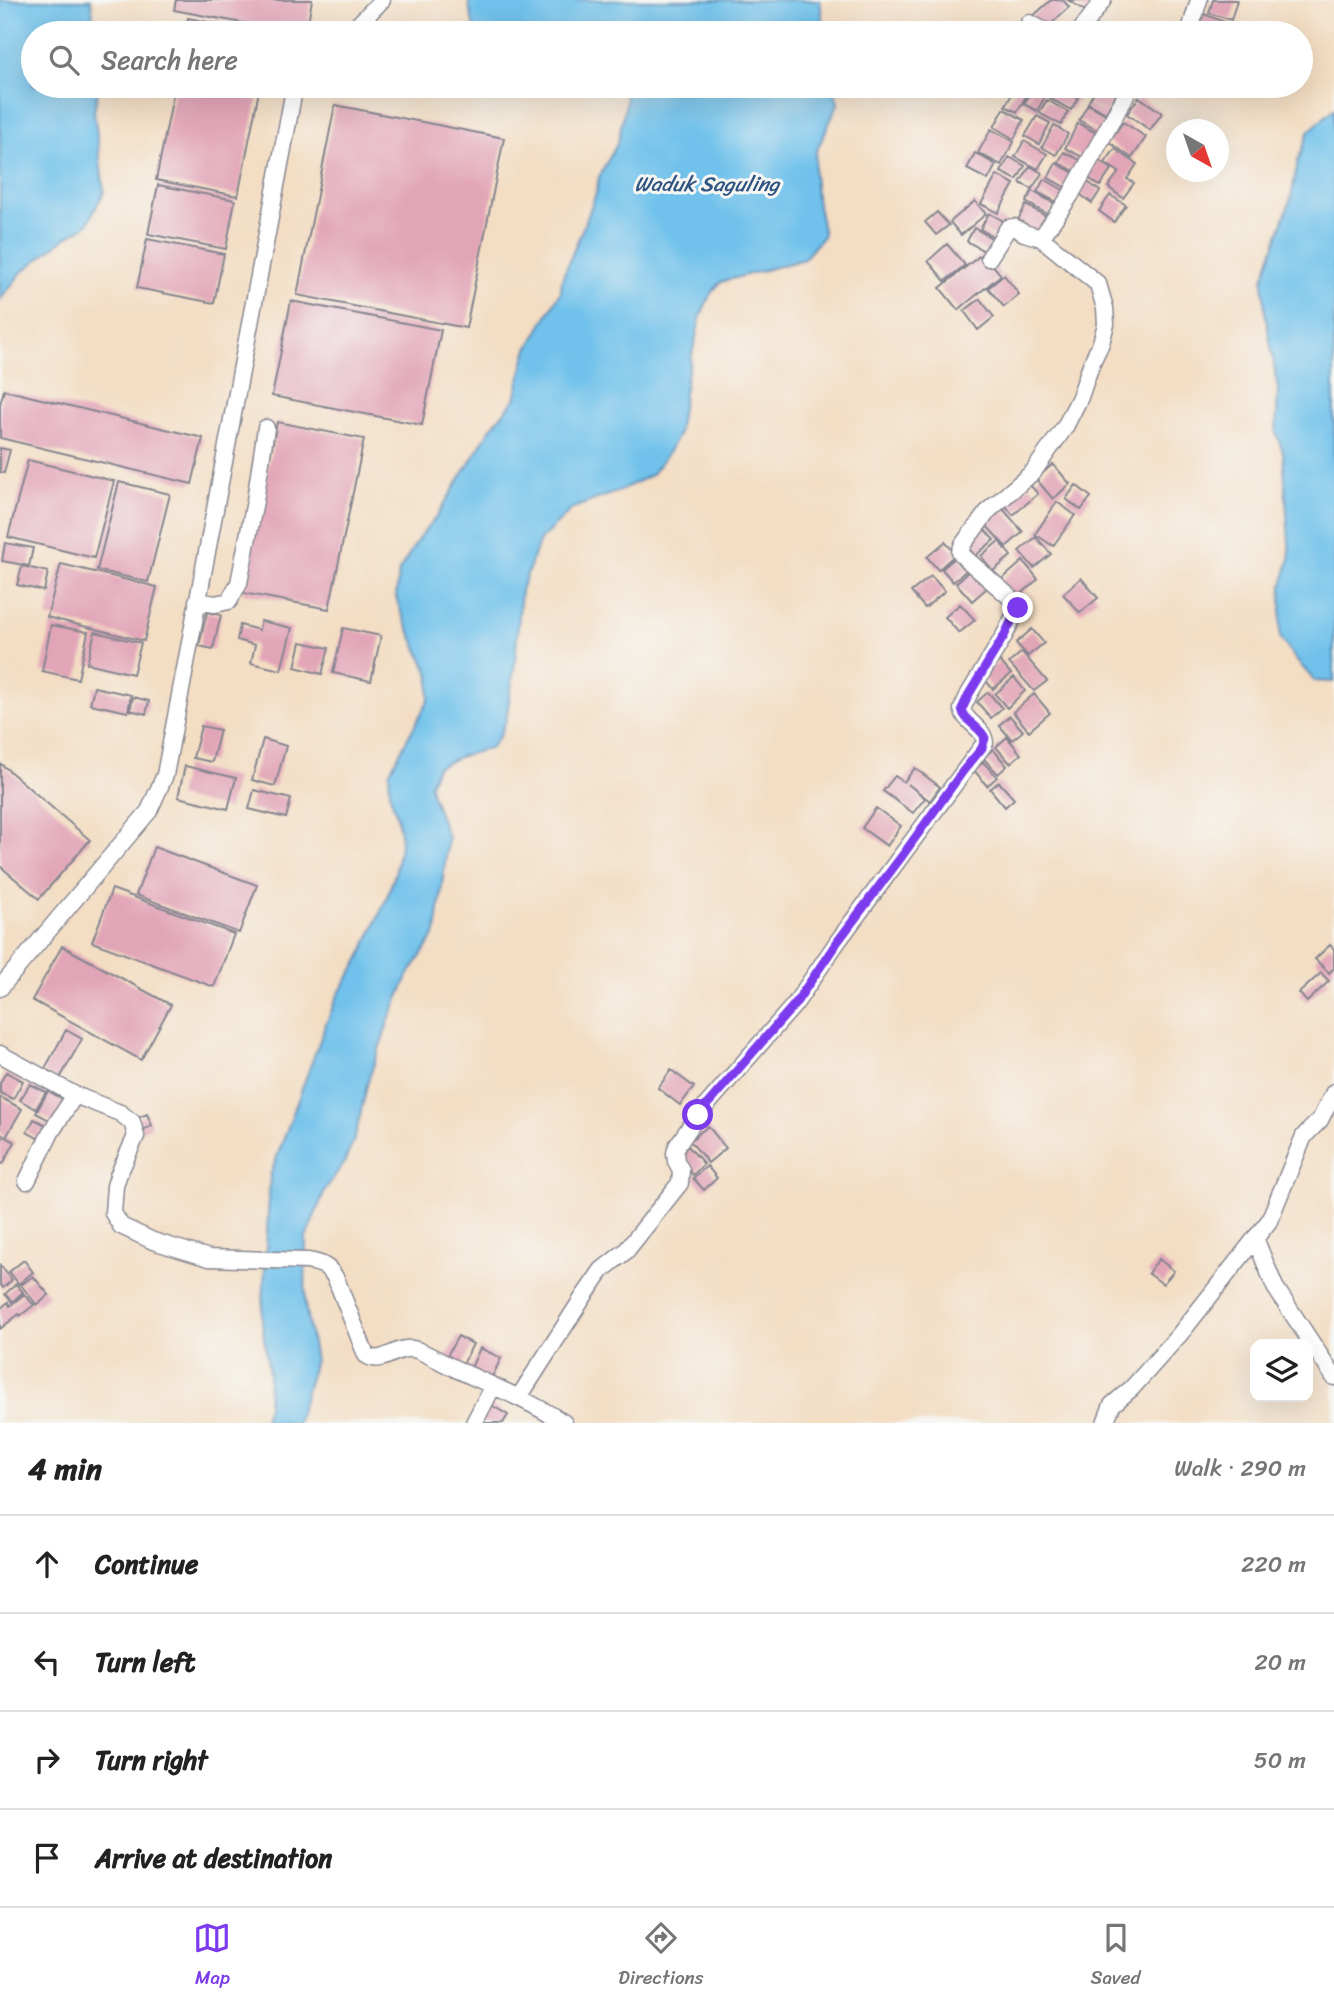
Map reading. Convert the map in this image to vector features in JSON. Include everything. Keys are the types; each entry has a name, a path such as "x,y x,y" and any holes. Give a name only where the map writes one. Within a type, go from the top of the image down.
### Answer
{"street":[{"path":"362,21 382,0"},
{"path":"1087,21 1102,0"},
{"path":"1193,21 1199,0"},
{"path":"0,988 149,811 165,775 292,98"},
{"path":"1041,238 1070,196 1124,98"},
{"path":"519,1397 602,1270 626,1251 680,1183 681,1170 675,1153 698,1115 795,1004 838,941 985,743 982,732 966,719 962,709 1018,608 1011,598 960,552 989,510 1033,472 1065,427 1080,397 1106,324 1105,308 1098,284 1041,238 1014,227 1008,228 989,258"},
{"path":"197,601 215,604 229,601 239,583 266,428"},
{"path":"0,1054 75,1095 120,1113 132,1122 136,1136 115,1186 113,1213 121,1226 153,1241 209,1258 307,1261 321,1264 332,1271 362,1350 372,1360 386,1357 404,1348 413,1349 519,1397 564,1423"},
{"path":"1105,1423 1112,1405 1132,1388 1180,1334 1269,1221 1304,1136 1320,1120 1334,1092"},
{"path":"27,1181 51,1132 75,1095"},
{"path":"1255,1238 1275,1287 1334,1377"},
{"path":"474,1423 493,1386"}],"water":[{"path":"0,0 91,0 94,21 21,21 21,98 97,98 94,111 104,192 87,225 64,239 22,272 0,300"},
{"path":"468,0 820,0 823,21 472,21"},
{"name":"Waduk Saguling","path":"626,98 837,98 838,104 816,152 816,196 824,235 804,259 721,282 711,293 701,315 686,380 678,435 668,453 651,475 619,491 573,508 540,540 521,590 515,662 506,720 499,737 490,748 437,767 430,784 448,838 436,933 409,974 390,1017 368,1081 355,1137 345,1161 325,1190 306,1238 305,1305 315,1360 297,1423 263,1423 268,1406 269,1374 262,1322 270,1176 325,1026 338,995 360,958 395,874 401,840 390,795 389,773 429,699 430,676 396,597 399,571 419,538 437,516 491,428 515,399 528,349 561,291 562,279 587,218 599,177 618,142"},
{"path":"1334,109 1334,682 1315,681 1280,637 1282,586 1290,558 1283,452 1276,433 1278,389 1265,312 1263,279 1291,198 1298,161 1309,131"}],"building":[{"path":"176,0 312,0 308,21 232,21 174,10"},
{"path":"1051,0 1063,0 1069,7 1054,21 1034,21 1031,18"},
{"path":"1068,0 1098,0 1087,12"},
{"path":"1213,0 1237,0 1231,20 1209,13"},
{"path":"1204,14 1222,21 1201,21"},
{"path":"173,98 258,98 238,196 156,180"},
{"path":"1010,98 1025,98 1017,112 1005,106"},
{"path":"1027,98 1044,98 1037,111 1024,104"},
{"path":"1049,98 1078,98 1071,110"},
{"path":"1091,98 1114,98 1106,113 1088,103"},
{"path":"1138,98 1162,113 1150,130 1127,114"},
{"path":"1047,100 1068,112 1061,125 1039,113"},
{"path":"1088,104 1109,116 1100,132 1079,120"},
{"path":"335,105 504,138 466,328 297,295"},
{"path":"1004,109 1024,120 1014,139 994,127"},
{"path":"1037,116 1050,123 1039,144 1025,136"},
{"path":"1123,122 1146,137 1132,158 1109,142"},
{"path":"1078,123 1098,134 1084,158 1065,148"},
{"path":"1054,125 1068,134 1056,155 1042,147"},
{"path":"991,129 1014,142 1001,165 978,153"},
{"path":"1024,141 1047,154 1038,169 1015,157"},
{"path":"1115,149 1137,164 1127,179 1134,183 1123,198 1108,187 1119,172 1105,163"},
{"path":"1064,152 1082,161 1076,172 1058,163"},
{"path":"975,153 996,165 988,180 967,169"},
{"path":"1009,157 1025,166 1017,180 1001,172"},
{"path":"1098,160 1112,169 1100,186 1087,177"},
{"path":"1056,163 1076,174 1068,189 1048,178"},
{"path":"1030,166 1042,173 1032,189 1020,183"},
{"path":"997,175 1014,184 998,213 981,204"},
{"path":"1044,179 1067,192 1060,204 1037,192"},
{"path":"1085,180 1100,191 1092,203 1077,192"},
{"path":"158,185 235,200 226,249 148,234"},
{"path":"1032,191 1055,204 1049,215 1026,202"},
{"path":"1110,195 1126,205 1114,222 1099,211"},
{"path":"975,201 986,214 961,235 950,222"},
{"path":"1026,205 1046,216 1035,236 1015,225"},
{"path":"937,212 949,225 936,235 925,222"},
{"path":"989,213 1007,223 998,239 980,229"},
{"path":"974,228 993,239 986,252 967,241"},
{"path":"147,239 224,254 214,303 137,288"},
{"path":"947,244 965,265 945,281 928,261"},
{"path":"983,253 1001,275 958,310 940,288"},
{"path":"1004,275 1019,294 1004,307 988,288"},
{"path":"980,299 994,317 978,330 964,311"},
{"path":"291,301 441,330 422,425 272,396"},
{"path":"4,390 203,438 192,484 0,438 0,404"},
{"path":"277,422 364,439 329,609 243,593"},
{"path":"0,448 10,450 4,473 0,472"},
{"path":"28,460 114,481 94,558 8,537"},
{"path":"1053,464 1070,484 1053,499 1036,479"},
{"path":"119,482 170,494 148,582 97,570"},
{"path":"1030,485 1038,494 1013,515 1005,505"},
{"path":"1076,485 1091,497 1081,510 1066,499"},
{"path":"1057,502 1075,515 1053,546 1035,534"},
{"path":"1003,509 1023,532 1006,547 985,524"},
{"path":"983,528 994,540 975,556 965,544"},
{"path":"1036,537 1051,554 1034,568 1019,551"},
{"path":"999,541 1011,556 993,571 981,556"},
{"path":"945,542 956,554 938,570 927,557"},
{"path":"5,543 33,548 29,566 2,561"},
{"path":"958,555 969,568 953,582 942,569"},
{"path":"1023,561 1038,579 1016,599 1000,581"},
{"path":"61,564 157,587 144,641 47,617"},
{"path":"22,566 48,572 44,591 17,585"},
{"path":"971,569 987,588 972,601 956,583"},
{"path":"931,576 945,591 925,608 911,592"},
{"path":"1081,578 1098,598 1080,613 1063,594"},
{"path":"960,604 975,620 959,633 945,617"},
{"path":"207,612 221,615 213,649 199,646"},
{"path":"261,621 292,628 281,670 251,663 255,645 237,640 240,625 259,630"},
{"path":"51,625 88,632 78,679 42,671"},
{"path":"343,628 381,636 371,681 333,673"},
{"path":"1032,629 1044,643 1028,656 1016,643"},
{"path":"95,632 141,643 133,674 87,663"},
{"path":"301,642 329,648 322,674 295,667"},
{"path":"1022,652 1047,681 1034,691 1009,663"},
{"path":"1000,661 1011,674 993,689 982,676"},
{"path":"1014,677 1025,691 1007,708 995,694"},
{"path":"94,687 131,695 128,712 90,704"},
{"path":"988,692 1002,708 991,718 977,702"},
{"path":"1034,694 1050,713 1029,731 1013,712"},
{"path":"133,697 149,701 146,714 130,710"},
{"path":"1010,716 1023,731 1012,740 999,725"},
{"path":"201,726 220,730 212,762 193,758"},
{"path":"1007,737 1021,754 1010,763 996,747"},
{"path":"263,739 286,746 275,786 252,780"},
{"path":"993,749 1007,766 998,774 983,758"},
{"path":"983,762 997,777 987,786 974,770"},
{"path":"0,763 90,840 39,899 0,866"},
{"path":"185,766 236,778 228,809 178,797"},
{"path":"915,768 940,787 930,801 908,784 925,798 913,813 883,791 895,776 904,782"},
{"path":"999,782 1014,799 1005,807 990,789"},
{"path":"254,790 291,799 286,818 249,809"},
{"path":"876,808 901,826 887,846 862,828"},
{"path":"154,847 257,885 239,933 136,895"},
{"path":"112,889 234,934 214,987 92,942"},
{"path":"1330,945 1334,949 1334,968 1329,973 1315,959"},
{"path":"62,946 171,1005 141,1060 32,1000"},
{"path":"1321,973 1329,981 1307,1002 1299,993"},
{"path":"66,1030 82,1039 59,1080 43,1072"},
{"path":"671,1070 694,1087 680,1105 658,1088"},
{"path":"6,1072 23,1081 13,1099 0,1093 0,1083"},
{"path":"30,1084 46,1092 36,1109 20,1100"},
{"path":"48,1091 67,1101 55,1123 36,1113"},
{"path":"0,1097 22,1109 6,1137 15,1142 3,1164 0,1163 0,1143 4,1136 0,1133"},
{"path":"147,1114 152,1126 140,1131 135,1119"},
{"path":"34,1119 50,1127 43,1141 27,1132"},
{"path":"708,1126 726,1148 708,1163 690,1141"},
{"path":"688,1146 704,1164 693,1175 677,1157"},
{"path":"707,1166 717,1178 704,1190 693,1178"},
{"path":"1159,1259 1174,1271 1163,1284 1148,1273"},
{"path":"24,1260 33,1272 19,1284 9,1272"},
{"path":"0,1265 12,1280 3,1288 0,1284"},
{"path":"33,1276 49,1295 37,1305 21,1285"},
{"path":"16,1284 23,1292 12,1302 5,1294"},
{"path":"24,1294 34,1305 0,1329 0,1309 8,1302 10,1306"},
{"path":"458,1336 473,1344 461,1368 445,1359"},
{"path":"480,1348 501,1358 490,1382 469,1372"},
{"path":"488,1403 508,1415 503,1423 485,1423 478,1419"}],"route":[{"path":"698,1115 795,1004 838,941 982,748 985,743 982,732 966,719 962,709 1018,608"}]}
